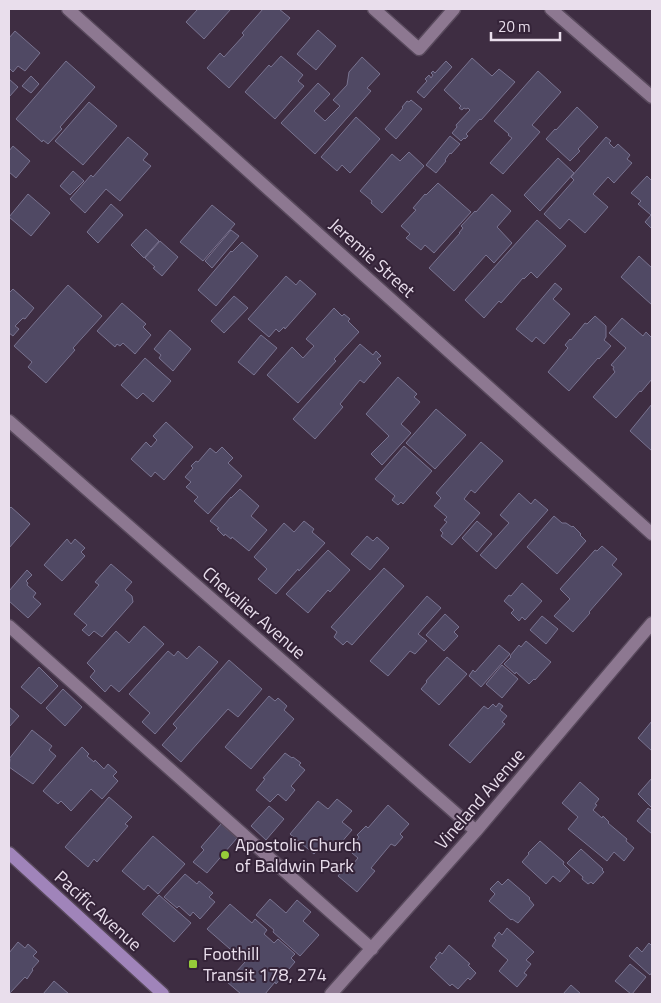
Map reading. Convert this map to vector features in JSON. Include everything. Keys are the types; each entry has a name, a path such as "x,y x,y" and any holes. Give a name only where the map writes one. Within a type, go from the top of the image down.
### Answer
{"main road":[{"name":"Pacific Avenue","path":"9,853 163,994"}],"street":[{"name":"Jeremie Street","path":"68,9 652,534"},
{"path":"374,9 419,49 454,9"},
{"path":"551,9 652,97"},
{"name":"Chevalier Avenue","path":"9,422 476,831"},
{"name":"Vineland Avenue","path":"331,994 476,831 652,623"},
{"path":"9,626 372,949"}],"building":[{"path":"198,9 231,9 204,39 186,22"},
{"path":"263,9 279,9 290,18 229,88 207,68 220,53 224,57 244,35 242,33"},
{"path":"318,30 336,46 316,70 297,54"},
{"path":"15,31 40,53 25,71 18,66 13,72 9,68 9,38"},
{"path":"281,56 303,75 298,81 304,86 275,119 245,92 269,65 271,67"},
{"path":"362,57 380,74 367,88 371,91 315,154 281,123 318,83 330,94 314,111 325,121 340,106 333,100 347,85 349,72"},
{"path":"472,58 492,76 499,69 515,82 466,134 468,136 461,141 452,133 457,127 456,125 470,110 468,108 462,110 459,108 461,106 444,90"},
{"path":"66,61 95,87 60,127 62,129 48,144 43,140 42,142 16,119"},
{"path":"446,61 452,67 424,98 417,92 427,81 425,79 429,75 431,78 433,75 431,73 433,71 435,73"},
{"path":"538,71 561,92 532,125 540,132 503,174 490,163 512,138 494,121"},
{"path":"31,76 39,84 31,93 22,86"},
{"path":"9,79 18,87 9,97"},
{"path":"411,100 422,109 396,139 385,129 407,101"},
{"path":"89,102 117,126 83,165 55,141"},
{"path":"577,107 598,127 570,161 546,139"},
{"path":"356,117 380,139 350,173 342,165 337,171 321,157"},
{"path":"450,136 460,144 450,153 436,173 426,165"},
{"path":"128,137 148,154 143,160 151,166 120,201 106,189 85,213 70,199 91,175 93,177"},
{"path":"606,137 611,141 609,143 614,148 618,144 630,155 627,159 632,163 614,183 608,177 593,194 608,207 585,233 569,219 560,229 544,214 574,180 571,177"},
{"path":"13,146 30,161 16,178 9,172 9,151"},
{"path":"409,152 424,166 382,213 360,191 392,154 400,161"},
{"path":"558,158 574,173 540,211 524,195"},
{"path":"73,171 84,181 70,195 60,186"},
{"path":"647,176 652,181 652,229 645,222 651,215 638,204 641,201 631,193"},
{"path":"438,183 471,212 434,253 425,245 421,250 406,238 410,234 401,226 416,210 413,208 425,194"},
{"path":"28,194 50,213 31,236 9,217"},
{"path":"492,194 511,211 497,227 512,243 494,263 486,255 454,291 429,268 460,233 463,228 461,226"},
{"path":"111,204 123,215 98,243 87,232"},
{"path":"212,205 235,224 203,261 180,242"},
{"path":"537,220 566,246 537,278 531,272 523,278 501,303 499,301 484,318 465,300"},
{"path":"146,229 159,241 144,258 131,245"},
{"path":"231,230 239,236 212,268 205,261"},
{"path":"160,241 178,257 162,276 145,258"},
{"path":"242,242 258,256 216,306 198,290 231,251"},
{"path":"639,256 652,268 652,305 621,277"},
{"path":"286,276 296,285 300,280 316,294 285,329 284,327 279,332 276,329 269,337 248,319"},
{"path":"555,283 562,289 553,299 570,314 544,344 536,337 532,342 516,329"},
{"path":"68,285 102,316 73,348 75,350 46,383 28,367 32,362 14,346"},
{"path":"13,289 34,308 25,319 23,318 15,326 19,329 13,336 9,333 9,293"},
{"path":"234,296 248,308 224,333 211,321"},
{"path":"122,303 146,324 143,327 151,335 135,354 123,343 120,346 117,344 115,347 97,331"},
{"path":"334,308 342,316 344,314 350,319 348,321 359,332 298,403 267,375 292,347 303,358 314,346 306,339"},
{"path":"595,316 606,326 606,337 604,340 611,346 569,391 548,372 568,348 565,345 570,339 585,323 587,324"},
{"path":"622,318 643,336 646,332 652,338 652,379 616,418 593,397 615,372 614,367 611,365 626,348 609,333"},
{"path":"170,330 191,349 173,371 159,358 161,355 154,349"},
{"path":"261,335 277,348 254,375 238,362"},
{"path":"360,344 373,355 376,351 381,356 377,359 381,363 364,383 360,380 340,404 343,407 315,439 293,419"},
{"path":"145,358 171,381 153,402 143,393 137,399 121,385"},
{"path":"398,377 417,394 414,397 420,402 401,424 411,433 382,465 371,454 389,436 366,414"},
{"path":"652,404 652,451 630,431"},
{"path":"436,409 466,435 435,469 406,443"},
{"path":"166,422 193,447 164,480 155,472 151,477 131,459 146,442 151,447 157,440 153,436"},
{"path":"481,442 503,461 475,493 471,490 464,499 480,513 452,545 441,536 443,533 440,530 447,522 444,520 447,517 434,506 441,498 436,493"},
{"path":"404,446 432,471 403,504 401,502 398,505 392,500 395,496 375,479"},
{"path":"222,447 233,458 228,463 242,476 208,514 194,501 198,497 186,487 191,482 185,477 193,468 191,466 196,461 198,462 210,448 216,453"},
{"path":"240,489 259,506 251,516 267,530 249,551 232,537 231,539 225,534 224,536 217,529 219,528 210,521"},
{"path":"519,493 531,504 535,499 548,510 496,569 480,555 509,523 500,515"},
{"path":"11,507 30,524 9,548 9,509"},
{"path":"554,516 562,523 573,526 586,541 557,574 527,547"},
{"path":"304,521 314,529 312,532 325,543 276,594 258,579 267,569 254,557 284,523 294,532"},
{"path":"477,521 492,534 477,552 462,538"},
{"path":"367,536 373,541 377,537 389,548 370,570 351,554"},
{"path":"67,539 71,544 75,539 85,548 81,552 85,556 62,581 44,565"},
{"path":"602,546 617,559 612,565 622,574 573,632 554,616 570,599 560,589 595,550 597,551"},
{"path":"328,550 350,570 330,592 328,590 308,613 286,594"},
{"path":"111,564 132,582 125,590 132,596 133,602 102,637 94,631 89,636 82,630 87,625 74,614 99,585 95,582"},
{"path":"384,568 404,586 352,645 347,641 343,645 334,637 337,632 331,627"},
{"path":"27,570 32,575 26,581 27,585 36,593 33,597 41,604 28,618 9,601 9,591"},
{"path":"522,583 542,601 525,620 522,617 519,621 511,613 514,610 504,601"},
{"path":"427,596 441,608 418,634 427,641 415,654 410,651 388,676 370,661"},
{"path":"445,614 459,627 454,632 458,636 444,651 426,635"},
{"path":"542,616 558,629 546,644 530,630"},
{"path":"144,626 164,644 119,692 111,685 105,692 90,677 95,671 87,663 116,631 129,643"},
{"path":"526,641 551,662 529,684 504,664 519,645 521,647"},
{"path":"499,645 510,654 481,687 469,676 473,670 475,672"},
{"path":"199,646 218,662 155,734 142,722 150,713 129,694 168,651 174,656 178,651 187,659"},
{"path":"447,657 467,674 439,705 421,689"},
{"path":"229,660 262,689 238,717 228,709 181,762 162,745 177,728 173,724"},
{"path":"502,665 518,679 502,698 486,684"},
{"path":"39,667 58,686 41,704 21,687"},
{"path":"63,689 82,707 65,726 46,708"},
{"path":"269,696 275,701 278,698 287,706 284,710 294,719 251,769 225,747"},
{"path":"499,703 503,706 500,710 507,716 502,722 505,724 470,763 449,745 484,706 488,709 493,704 496,707"},
{"path":"9,707 19,716 9,727"},
{"path":"652,721 652,751 638,738"},
{"path":"32,730 52,746 49,750 56,756 33,784 9,767 9,759"},
{"path":"82,747 89,754 87,756 94,762 95,760 104,769 108,764 117,772 113,776 118,781 102,799 91,789 71,811 61,801 58,804 43,791"},
{"path":"285,753 301,763 299,765 305,770 291,786 295,790 286,801 278,794 270,802 256,790 265,779 263,778"},
{"path":"652,778 652,808 638,794"},
{"path":"580,782 599,799 593,810 602,818 603,816 634,848 624,861 614,852 607,861 568,829 578,817 562,803"},
{"path":"109,797 132,817 125,824 128,826 97,862 94,859 88,867 65,847"},
{"path":"337,799 352,811 342,822 352,830 333,852 323,844 314,854 290,834 318,801 328,809"},
{"path":"388,805 409,824 400,834 403,837 395,846 391,844 371,868 375,871 357,892 338,876 345,867 348,870 358,858 352,853 361,843 357,840 359,837 357,835 366,826 368,828"},
{"path":"269,806 284,819 266,840 251,826"},
{"path":"648,808 651,810 652,808 652,834 637,821"},
{"path":"221,824 237,838 207,873 193,862 204,850 201,847"},
{"path":"153,836 185,864 158,894 148,885 144,890 122,871"},
{"path":"540,841 564,862 563,864 570,871 560,882 553,876 546,884 522,862"},
{"path":"581,849 603,869 604,872 593,884 591,882 588,884 567,863"},
{"path":"185,874 197,884 199,881 213,893 209,897 215,902 200,919 193,912 190,916 179,906 177,908 164,897"},
{"path":"508,879 530,898 534,905 518,923 511,920 489,901 495,894 490,889 498,881 502,885"},
{"path":"159,895 191,923 174,942 142,914"},
{"path":"270,899 286,913 297,900 311,912 303,921 319,935 300,956 256,915"},
{"path":"230,904 252,923 255,919 267,930 264,934 274,943 278,939 295,954 291,958 295,962 265,994 241,994 227,982 245,962 207,929"},
{"path":"507,928 534,952 526,960 531,964 524,973 527,975 517,987 499,971 508,960 492,946 496,940 494,938 499,932 502,935"},
{"path":"18,942 25,948 28,944 37,952 33,956 39,961 27,979 25,977 9,994 9,953"},
{"path":"649,943 652,946 652,972 650,975 629,956 637,947 642,952"},
{"path":"449,945 470,964 468,965 476,973 470,980 468,978 458,989 452,984 450,986 430,967 440,952 442,954"},
{"path":"630,964 646,977 632,994 615,981"},
{"path":"54,981 69,994 43,994"},
{"path":"571,985 581,994 563,994"}],"place":[{"name":"Apostolic Church of Baldwin Park","path":"225,855"},
{"name":"Foothill Transit 178, 274","path":"193,964"}]}
